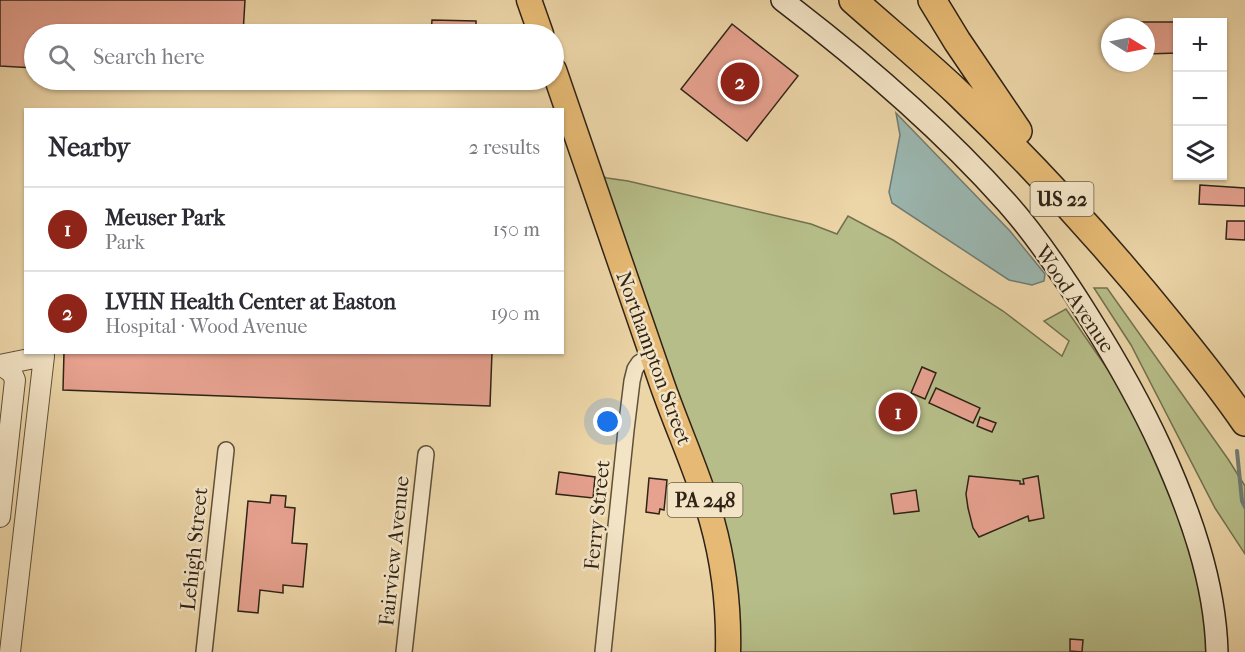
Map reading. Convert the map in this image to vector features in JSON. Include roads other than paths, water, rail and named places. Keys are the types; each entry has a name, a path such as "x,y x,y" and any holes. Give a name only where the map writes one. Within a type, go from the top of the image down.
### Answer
{"highway":[{"name":"US 22","path":"853,0 957,92 1057,192 1150,298 1245,422"},
{"name":"US 22","path":"875,0 964,79 1018,131 1082,199 1160,288 1245,398"},
{"path":"932,0 1018,131"}],"main road":[{"name":"Wood Avenue","path":"782,0 854,57 971,164 1016,214 1068,284 1128,382 1169,466 1205,568 1213,611 1217,652"},
{"path":"528,2 537,24"},
{"name":"Northampton Street","path":"561,90 716,536 726,592 728,652"}],"street":[{"name":"Ferry Street","path":"603,652 633,378 639,363 652,355"},
{"path":"1,365 44,356 10,652"},
{"path":"0,517 15,380 12,373 1,365"},
{"name":"Lehigh Street","path":"204,652 226,450"},
{"name":"Fairview Avenue","path":"404,652 426,454"}],"water":[{"path":"896,113 1010,231 1045,274 1044,281 1032,285 1009,280 892,203 889,192 900,135"}],"waterway":[{"path":"1237,451 1242,501 1245,507"}],"place":[{"name":"LVHN Health Center at Easton","path":"740,82"},
{"name":"Meuser Park","path":"898,412"}]}
